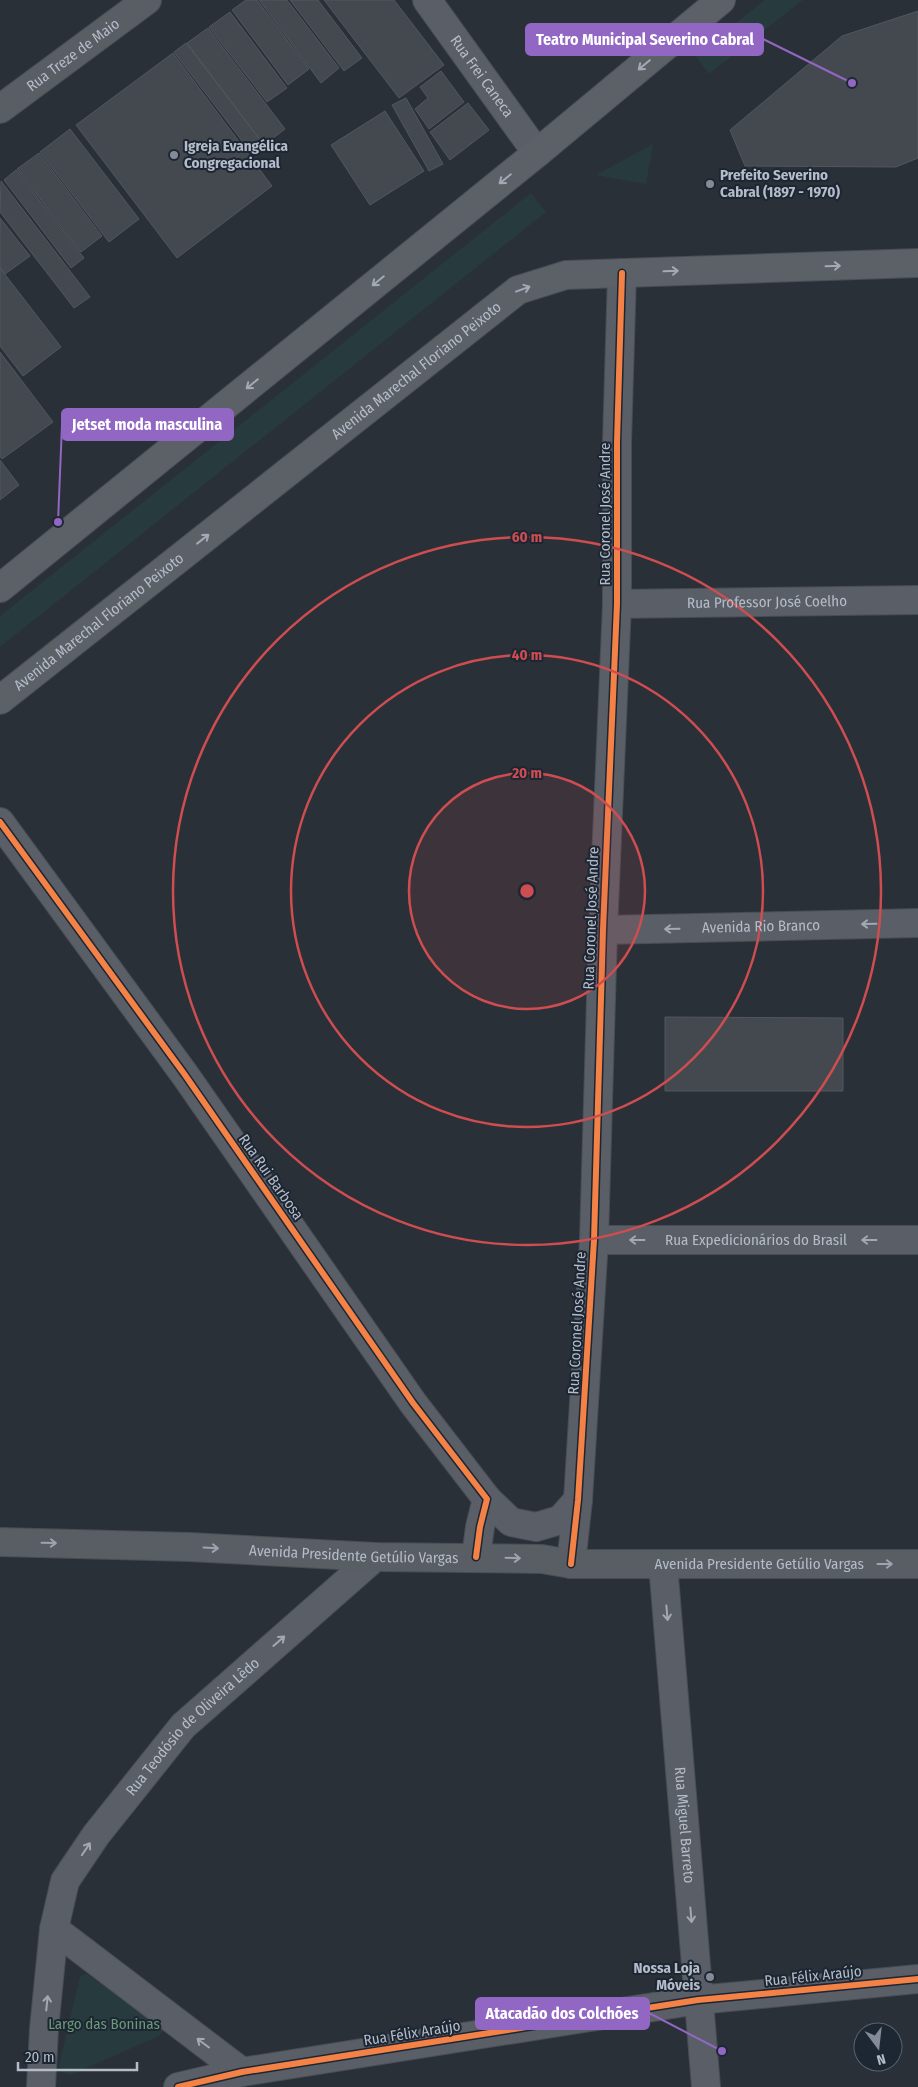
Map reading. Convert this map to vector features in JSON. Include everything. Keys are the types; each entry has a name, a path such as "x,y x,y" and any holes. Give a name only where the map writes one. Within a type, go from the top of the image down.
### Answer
{"main road":[{"name":"Rua Treze de Maio","path":"0,110 147,0"},
{"path":"0,588 537,153 721,0"},
{"name":"Avenida Marechal Floriano Peixoto","path":"0,700 518,290 566,275 918,263"},
{"name":"Avenida Presidente Getúlio Vargas","path":"0,1542 189,1547 375,1557 476,1557 542,1560 571,1564 918,1564"}],"street":[{"name":"Rua Frei Caneca","path":"427,0 537,153"},
{"name":"Rua Coronel José Andre","path":"571,1564 578,1500 594,1240 603,930 617,604 617,442 622,272"},
{"name":"Rua Professor José Coelho","path":"617,604 918,600"},
{"name":"Rua Rui Barbosa","path":"0,822 185,1076 413,1403 487,1499 511,1522 536,1527 560,1520 578,1500"},
{"name":"Avenida Rio Branco","path":"603,930 918,923"},
{"name":"Rua Expedicionários do Brasil","path":"594,1240 918,1240"},
{"path":"476,1557 480,1527 487,1499"},
{"name":"Rua Teodósio de Oliveira Lêdo","path":"41,2087 44,2029 54,1929 64,1881 96,1835 183,1726 375,1557"},
{"name":"Rua Miguel Barreto","path":"663,1564 706,2087"},
{"path":"54,1929 242,2072"},
{"name":"Rua Félix Araújo","path":"178,2087 242,2072 698,2000 918,1979"}],"green space":[{"path":"765,0 803,0 709,74 695,55"},
{"path":"653,144 646,184 596,175"},
{"path":"531,193 546,212 0,647 0,616"},
{"name":"Largo das Boninas","path":"84,1974 156,2017 162,2024 163,2031 159,2036 70,2075 62,2072 59,2066 80,1977"}],"building":[{"path":"246,0 257,0 309,69 288,85 232,10"},
{"path":"259,0 287,0 339,68 321,83"},
{"path":"290,0 318,0 362,58 344,71"},
{"path":"324,0 394,0 444,65 399,98"},
{"path":"918,11 918,158 896,167 745,166 730,130 842,36"},
{"path":"230,12 287,88 267,102 209,27"},
{"path":"208,28 285,129 264,145 187,43"},
{"path":"186,43 264,145 252,154 174,52"},
{"name":"Igreja Evangélica Congregacional","path":"173,53 272,186 177,258 76,125"},
{"path":"441,71 464,102 429,129 415,109 428,98 420,87"},
{"path":"406,98 443,164 429,171 392,105"},
{"path":"468,103 489,130 450,160 430,132"},
{"path":"385,111 424,171 370,205 331,145"},
{"path":"70,129 139,219 109,242 40,152"},
{"path":"39,153 102,236 81,252 17,169"},
{"path":"16,170 84,258 71,268 4,180"},
{"path":"1,181 90,297 74,308 0,212"},
{"path":"0,218 30,256 5,274 0,267"},
{"path":"0,268 61,347 23,376 0,346"},
{"path":"0,352 53,422 2,459 0,456"},
{"path":"0,460 19,485 0,500"},
{"path":"665,1017 843,1018 843,1091 665,1091"}],"cycle path":[{"path":"571,1564 578,1500 594,1240 603,930 617,604 617,442 622,273"},
{"path":"0,822 185,1075 413,1403 487,1499 480,1527 476,1557"},
{"path":"178,2087 242,2072 698,2000 918,1979"}],"place":[{"name":"Teatro Municipal Severino Cabral","path":"852,83"},
{"name":"Igreja Evangélica Congregacional","path":"174,155"},
{"name":"Prefeito Severino Cabral (1897 - 1970)","path":"710,184"},
{"name":"Jetset moda masculina","path":"58,522"},
{"name":"Nossa Loja Móveis","path":"710,1977"},
{"name":"Atacadão dos Colchões","path":"722,2051"}]}
